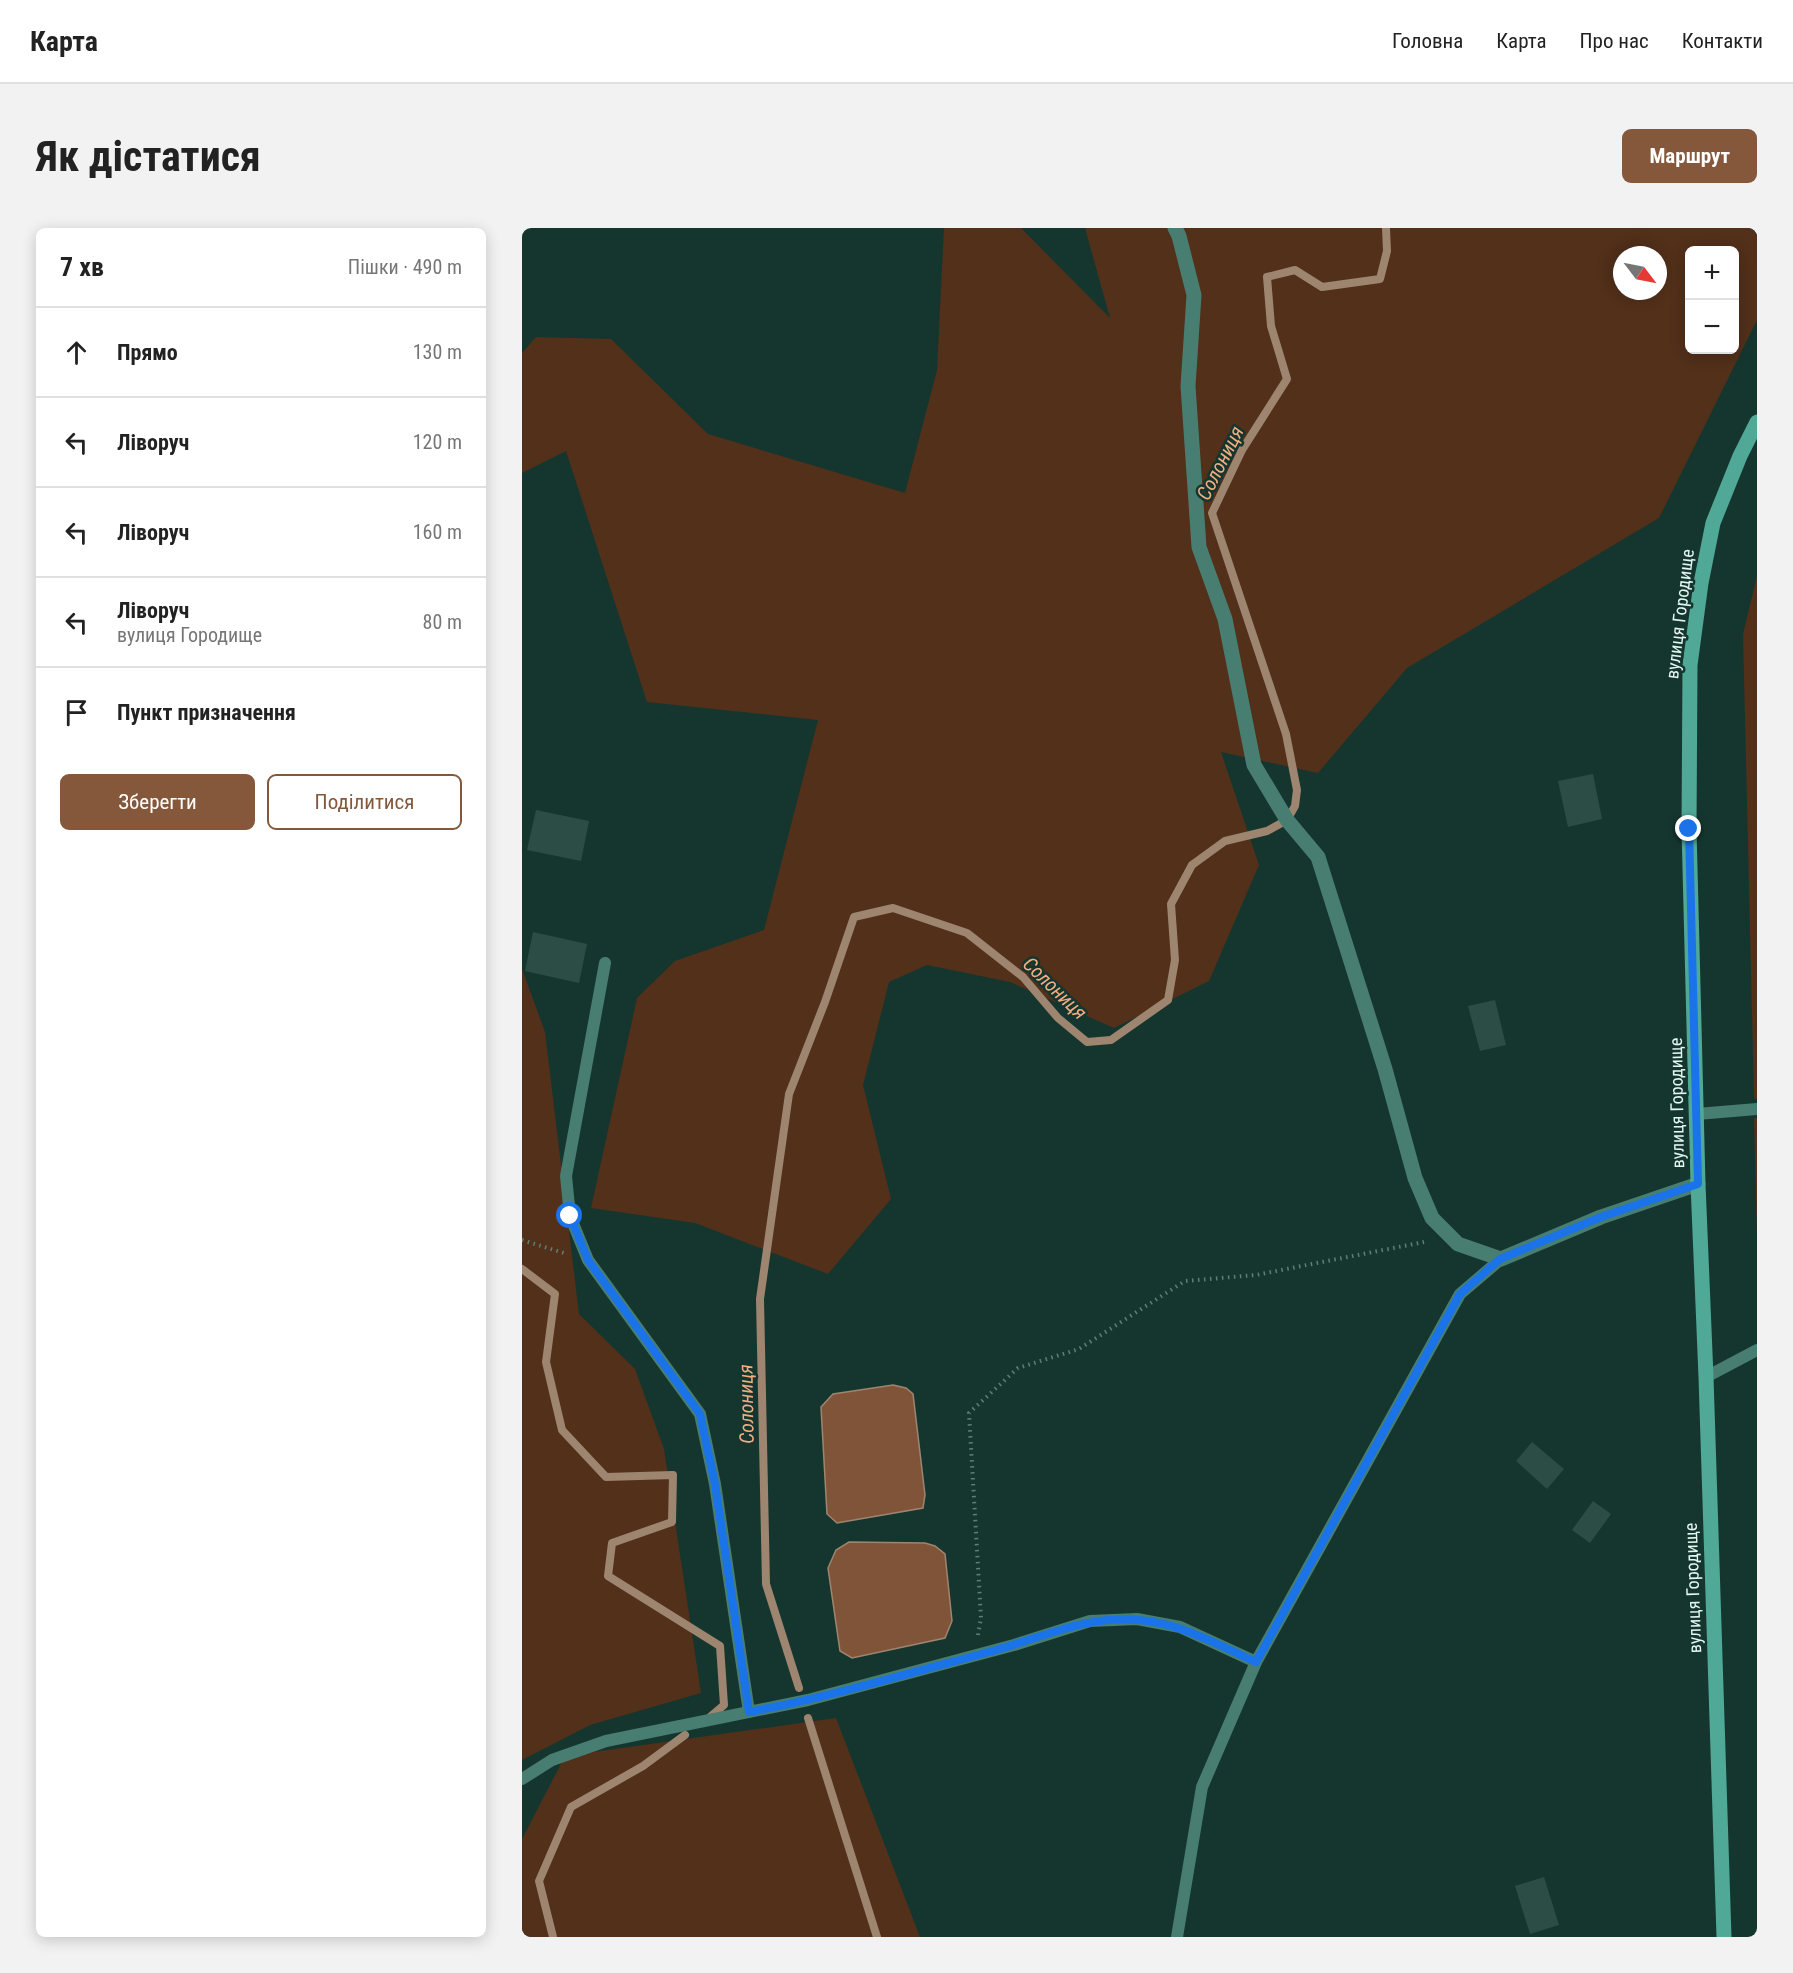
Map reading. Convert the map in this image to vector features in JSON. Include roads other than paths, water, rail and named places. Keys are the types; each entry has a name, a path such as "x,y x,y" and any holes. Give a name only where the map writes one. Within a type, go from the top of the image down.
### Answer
{"street":[{"path":"1175,228 1194,295 1188,386 1199,547 1225,619 1254,765 1287,820 1318,857 1378,1048 1415,1178 1432,1218 1458,1244 1500,1259 1601,1217 1698,1184"},
{"name":"вулиця Городище","path":"1724,1937 1698,1184 1689,829 1690,665 1701,583 1713,523 1740,456 1757,422"}],"lane":[{"path":"604,963 566,1176 570,1216 588,1260 700,1414 715,1484 749,1712"},
{"path":"1697,1114 1757,1109"},
{"path":"1177,1937 1202,1787 1256,1662 1460,1294 1500,1259"},
{"path":"1706,1377 1757,1350"},
{"path":"522,1779 552,1760 606,1741 808,1700 1090,1621 1137,1619 1180,1627 1256,1662"}],"waterway":[{"name":"Солониця","path":"799,1688 766,1584 760,1299 789,1094 825,1002 854,917 893,908 967,933 1023,977 1058,1018 1087,1042 1111,1040 1168,1000 1175,960 1171,904 1192,865 1225,841 1267,831 1287,820 1295,806 1297,790 1286,734 1212,513 1242,450 1287,379 1271,326 1267,277 1295,270 1322,287 1380,279 1387,251 1386,228"},
{"path":"522,1269 555,1294 546,1362 562,1430 606,1477 673,1475 672,1522 612,1543 608,1576 720,1646 724,1705 710,1717"},
{"path":"808,1718 877,1937"},
{"path":"553,1937 539,1881 571,1807 643,1766 685,1735"}]}
